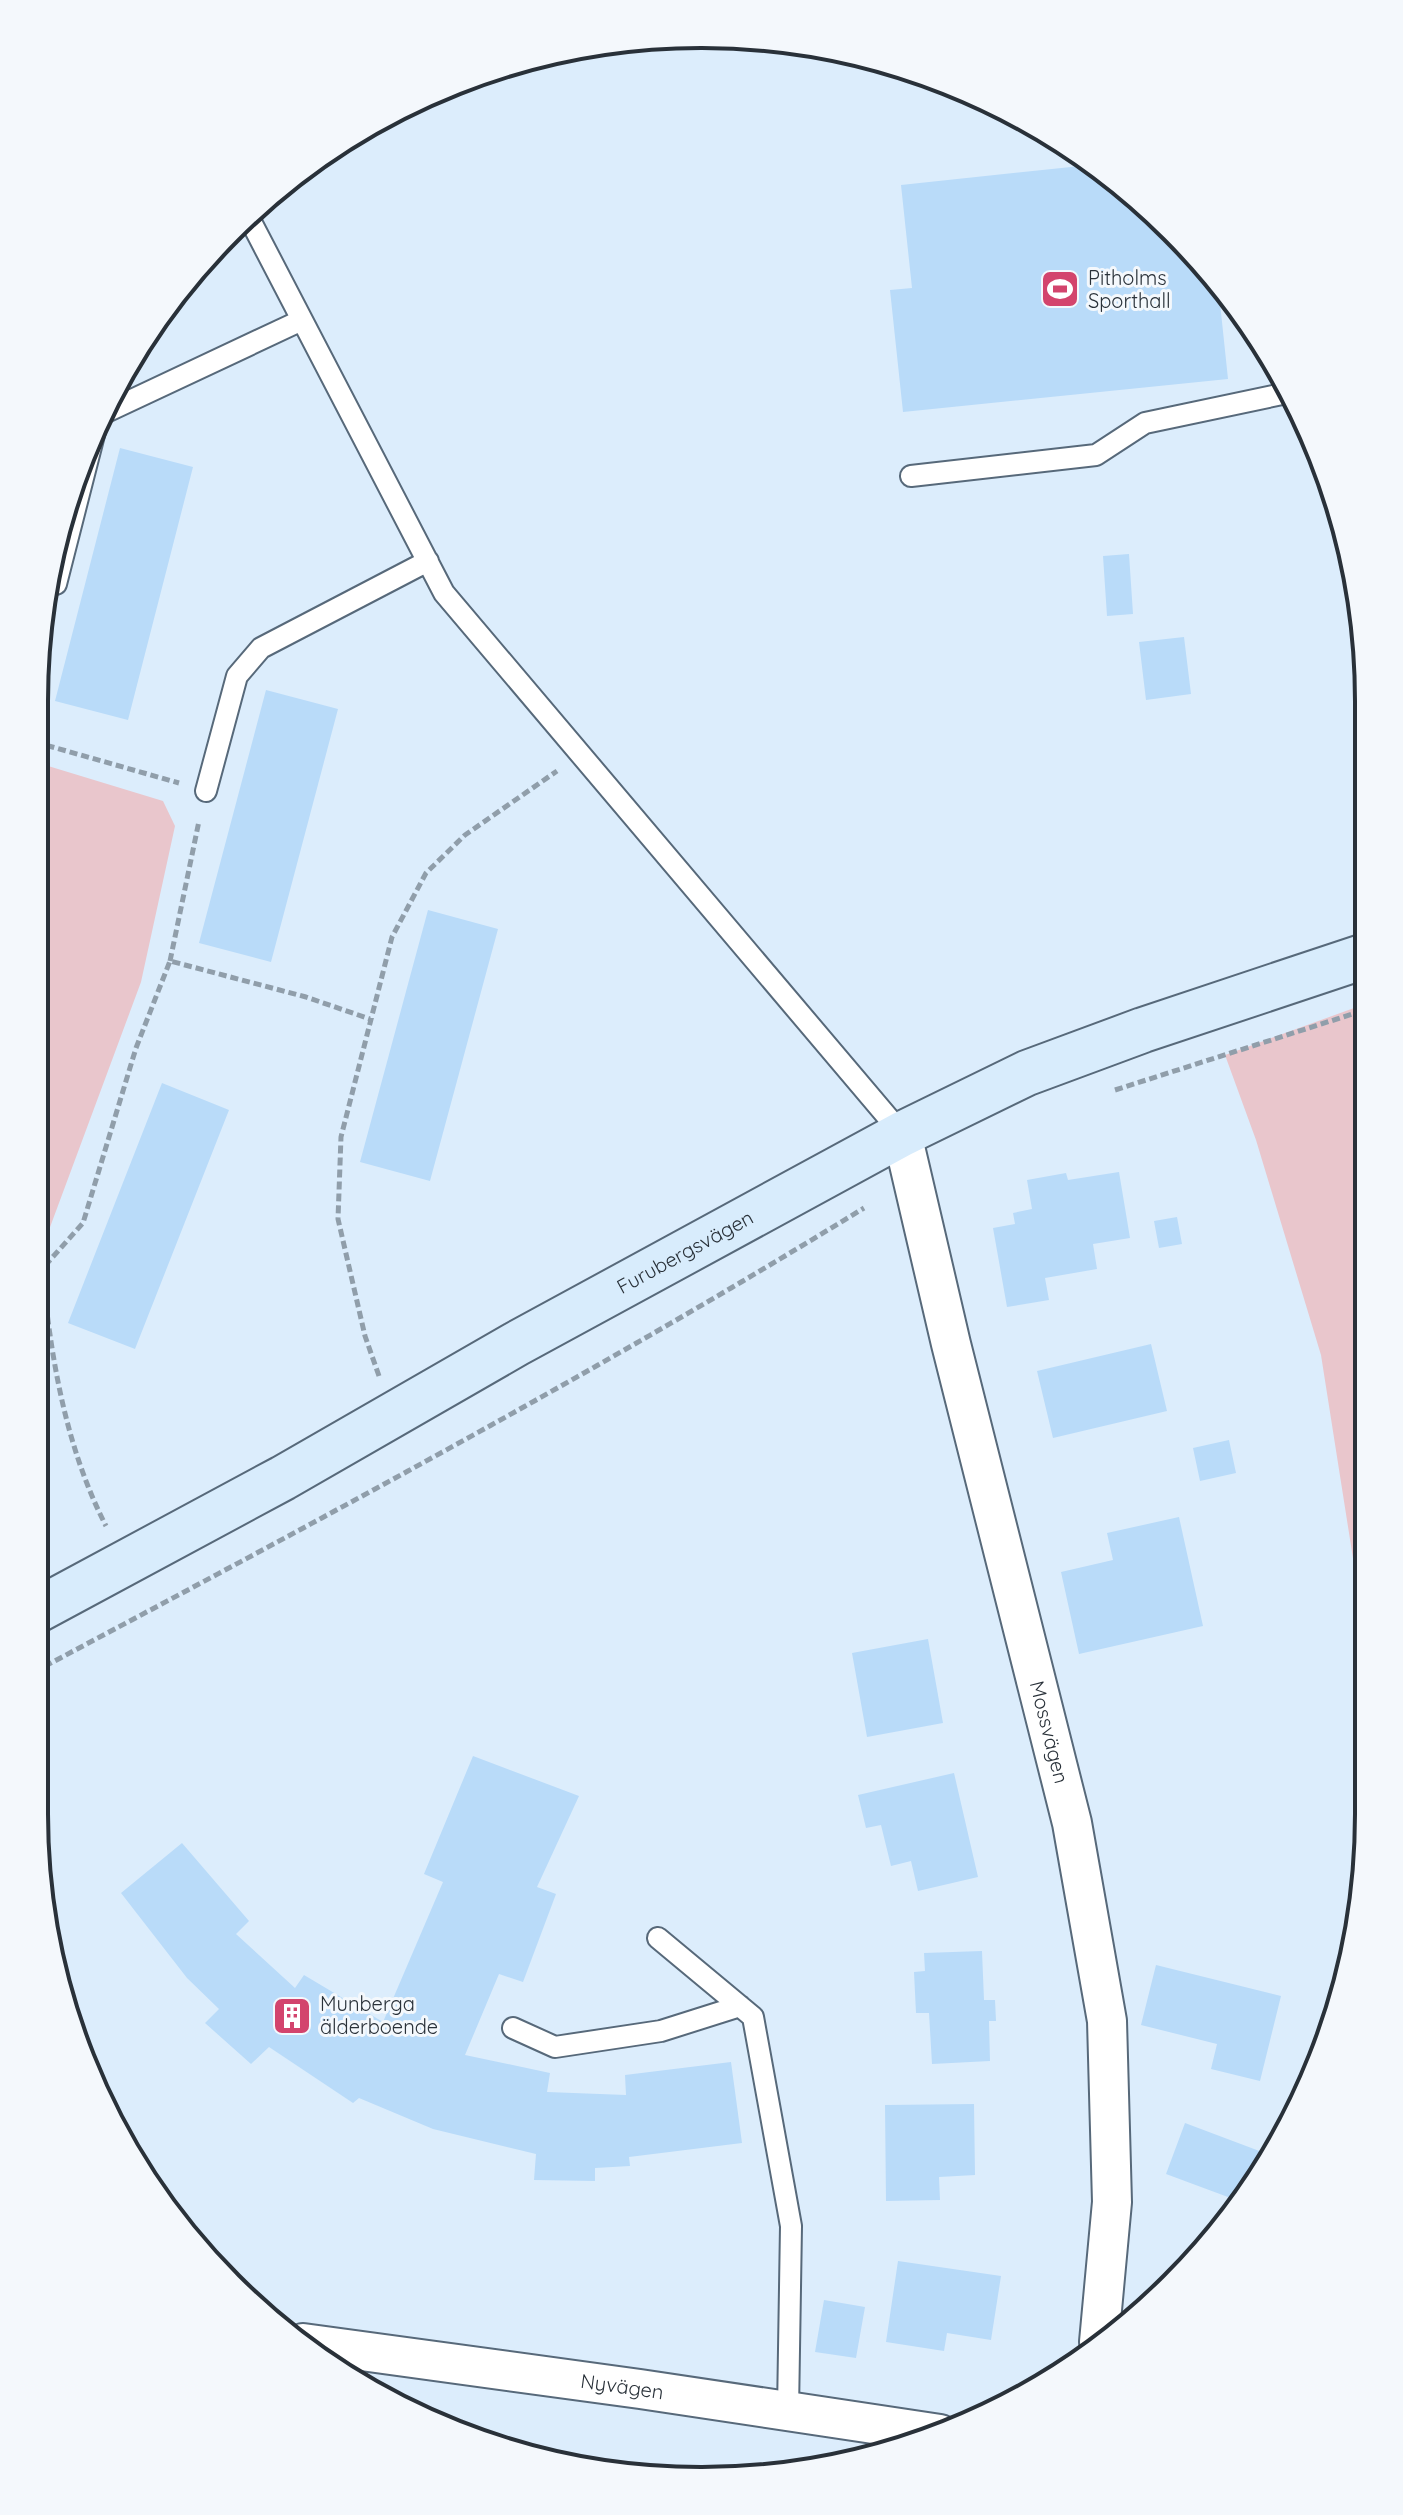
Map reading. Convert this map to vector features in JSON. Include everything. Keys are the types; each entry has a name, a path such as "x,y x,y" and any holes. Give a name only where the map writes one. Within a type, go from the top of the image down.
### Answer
{"street":[{"name":"Furubergsvägen","path":"48,1605 902,1134 1027,1073 1200,1010 1355,959"},
{"name":"Mossvägen","path":"902,1134 955,1359 1072,1823 1107,2021 1112,2202 1100,2331"},
{"name":"Nyvägen","path":"323,2346 916,2430"}],"lane":[{"path":"253,226 444,593 902,1134"},
{"path":"118,406 302,320"},
{"path":"911,476 1096,455 1145,423 1278,395"},
{"path":"206,791 237,676 261,648 428,561"},
{"path":"658,1938 753,2017 791,2226 788,2411"},
{"path":"513,2028 555,2047 661,2031 740,2006"}],"path":[{"path":"48,746 206,791 170,961 136,1048 83,1223 48,1262"},
{"path":"399,1411 381,1381 365,1336 338,1219 341,1137 392,937 426,873 465,835 580,754"},
{"path":"170,961 306,997 370,1019"},
{"path":"1105,1094 1355,1013"},
{"path":"48,1665 710,1302 913,1178"},
{"path":"48,1324 73,1449 104,1522 150,1610"}],"shaded area":[{"path":"48,766 163,801 175,826 141,982 48,1233"},
{"path":"1355,1008 1355,1571 1321,1355 1256,1140 1225,1055"}],"building":[{"name":"Pitholms Sporthall","path":"1076,166 1164,239 1220,304 1228,379 903,412 890,290 912,288 901,185"},
{"path":"120,448 193,467 128,720 55,701"},
{"path":"1129,554 1133,614 1107,616 1103,556"},
{"path":"1184,637 1191,694 1146,700 1139,642"},
{"path":"266,690 338,709 271,962 199,943"},
{"path":"428,910 498,929 430,1181 360,1162"},
{"path":"162,1083 229,1110 135,1349 68,1323"},
{"path":"1119,1172 1130,1238 1093,1244 1097,1269 1045,1278 1049,1300 1007,1307 993,1228 1015,1224 1013,1213 1032,1209 1027,1180 1066,1173 1068,1180"},
{"path":"1177,1217 1182,1244 1159,1248 1154,1221"},
{"path":"1151,1344 1167,1411 1053,1438 1037,1371"},
{"path":"1229,1440 1236,1473 1200,1481 1193,1448"},
{"path":"1179,1517 1203,1626 1079,1654 1061,1572 1113,1560 1107,1533"},
{"path":"928,1639 943,1723 867,1737 852,1653"},
{"name":"Munberga älderboende","path":"473,1756 579,1796 537,1887 556,1894 523,1982 499,1974 465,2055 550,2073 547,2092 626,2095 625,2075 731,2062 742,2143 629,2157 630,2166 595,2168 595,2181 534,2180 536,2154 433,2129 359,2098 353,2103 269,2047 251,2064 205,2023 219,2009 187,1978 121,1893 182,1843 249,1921 236,1934 295,1988 304,1975 383,2022 443,1882 424,1874"},
{"path":"954,1773 978,1877 918,1891 911,1861 891,1866 881,1825 866,1828 858,1795"},
{"path":"982,1951 984,2000 995,2000 996,2021 989,2021 990,2061 932,2064 929,2013 916,2013 914,1972 925,1971 924,1953"},
{"path":"1156,1965 1281,1996 1260,2081 1211,2069 1217,2044 1141,2025"},
{"path":"974,2104 975,2175 939,2177 940,2200 886,2201 885,2105"},
{"path":"1185,2123 1260,2151 1230,2198 1166,2174"},
{"path":"898,2261 1001,2276 991,2340 947,2333 944,2351 886,2342"},
{"path":"824,2300 865,2307 856,2358 815,2352"}],"place":[{"name":"Pitholms Sporthall","path":"1060,289"},
{"name":"Munberga älderboende","path":"292,2016"}]}
